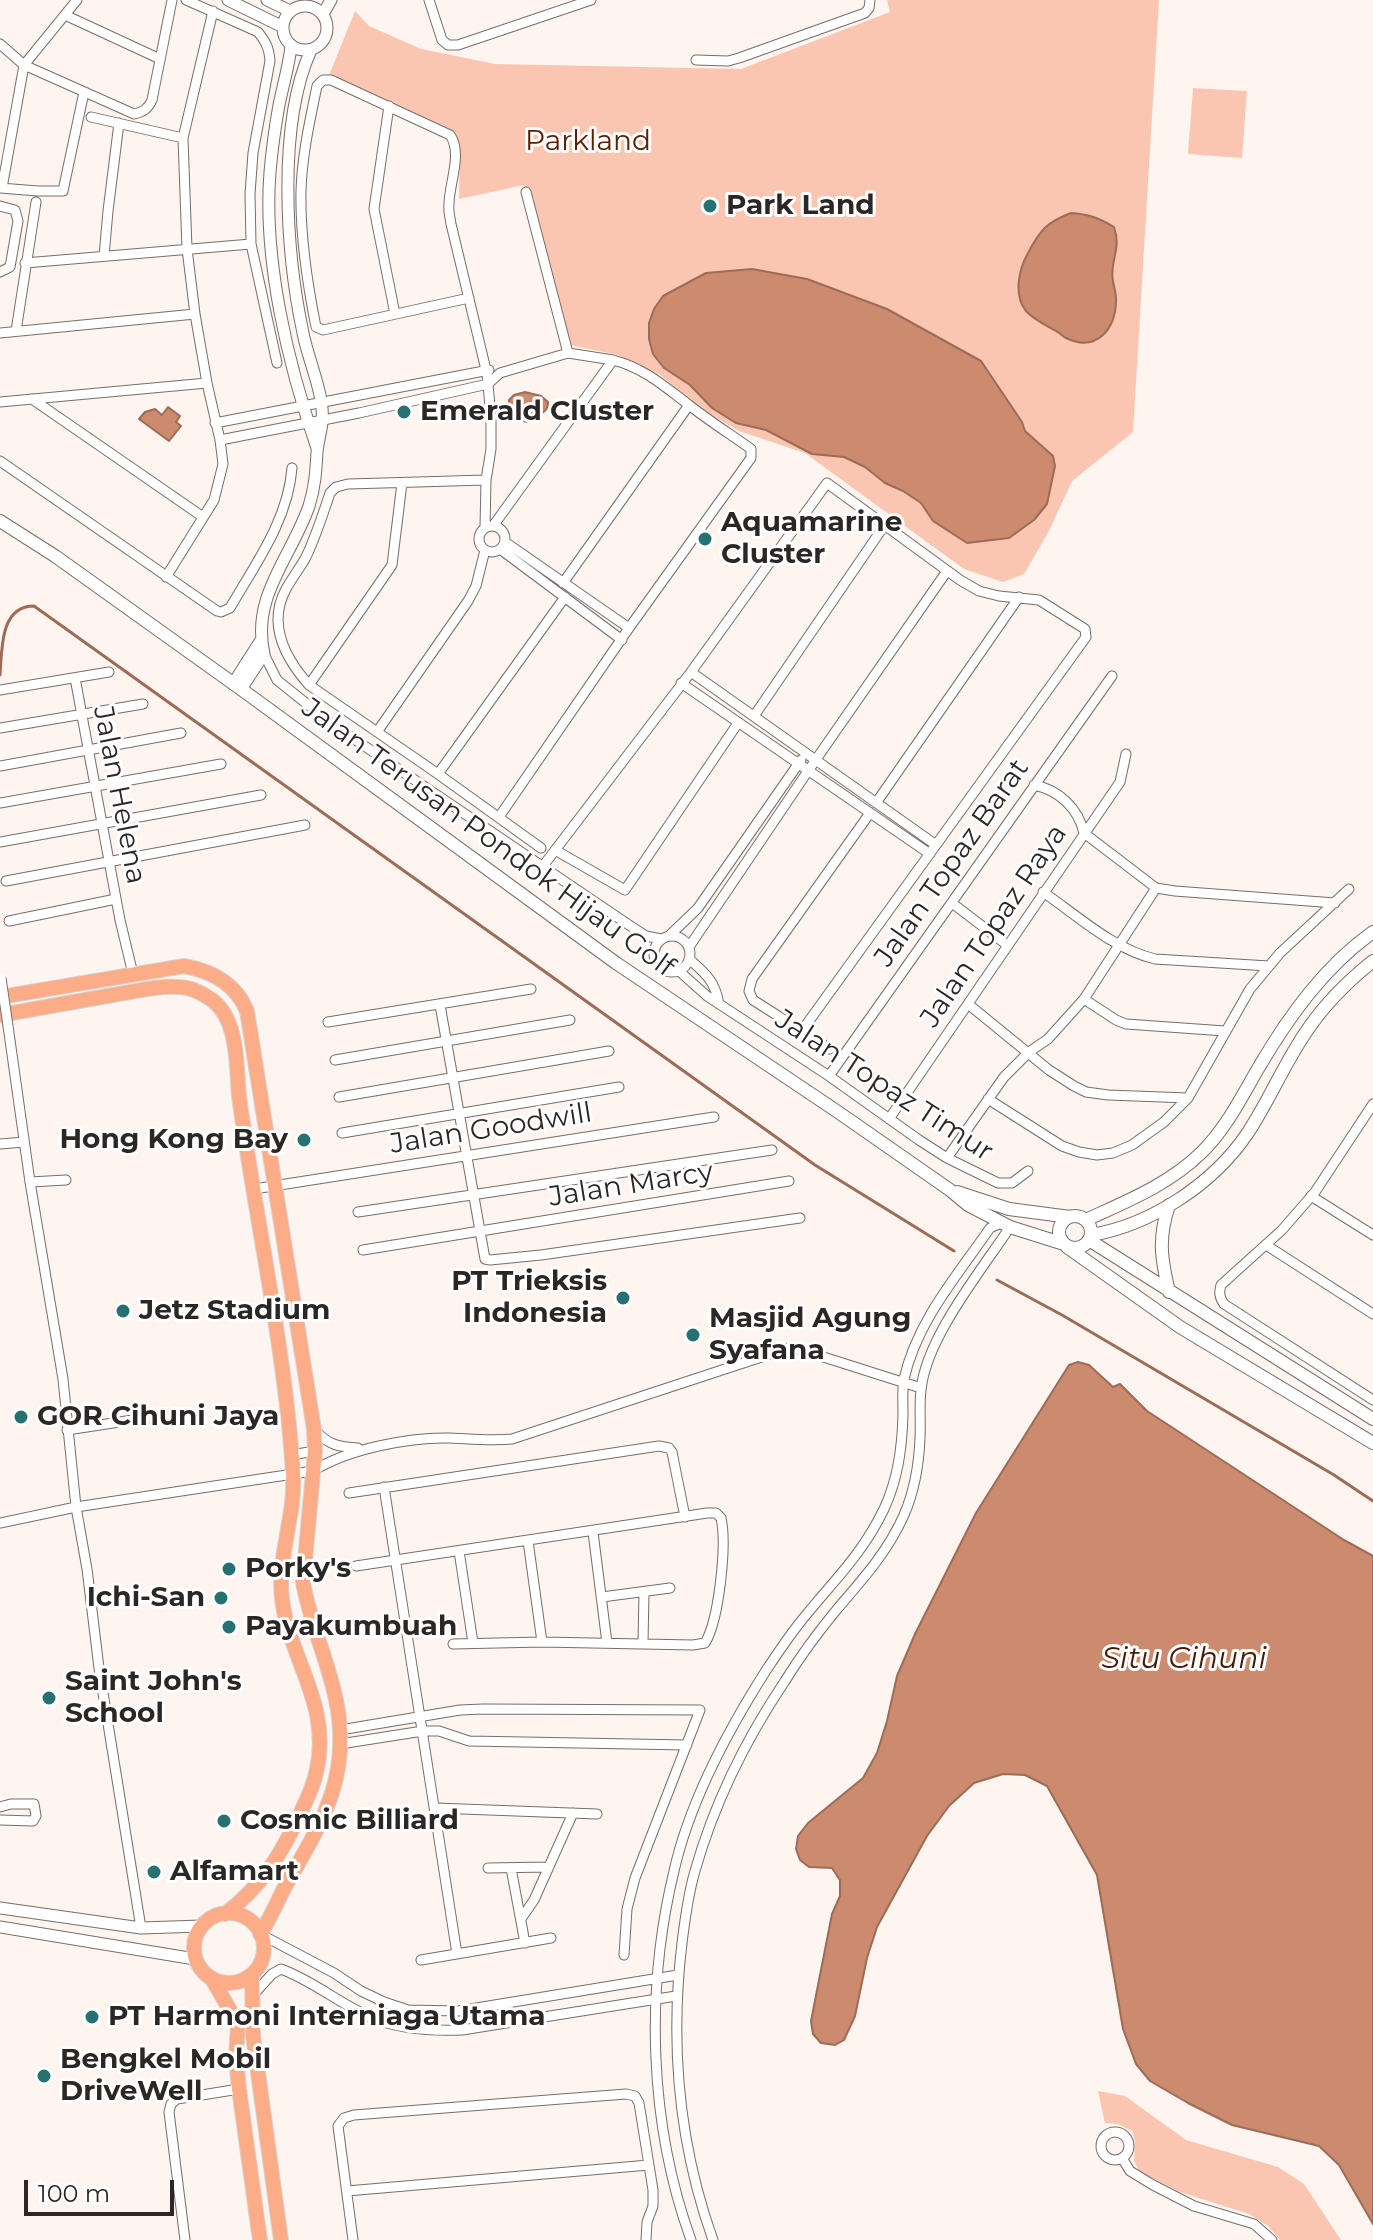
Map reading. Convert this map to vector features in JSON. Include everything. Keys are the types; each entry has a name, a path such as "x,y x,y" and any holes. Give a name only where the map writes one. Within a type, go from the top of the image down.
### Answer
{"main road":[{"name":"Jalan Terusan Pondok Hijau Golf","path":"0,521 55,556 616,963 838,1112 968,1205 1005,1225 1066,1245 1180,1327 1373,1443"},
{"path":"1373,932 1329,970 1305,998 1233,1112 1203,1151 1179,1172 1144,1194 1091,1218 1078,1216 1063,1221 1059,1229 1066,1245 1078,1248 1090,1238 1141,1221 1187,1193 1220,1165 1246,1136 1306,1032 1334,996 1373,961"},
{"path":"0,997 184,966 210,973 222,980 242,999 247,1011 314,1429 315,1451 303,1582 337,1702 340,1737 330,1801 260,1934"},
{"path":"4,1020 148,989 178,986 197,991 222,1009 232,1035 240,1106 284,1376 293,1473 294,1489 285,1540 281,1592 284,1615 316,1705 319,1737 318,1768 277,1861 247,1898 225,1914 208,1920 194,1941 195,1959 199,1967 212,1979 238,2024 236,2057 239,2089 260,2240"},
{"name":"Jalan Terusan Pondok Hijau Golf","path":"950,1190 997,1206 1070,1217"},
{"path":"1169,1205 1160,1241 1169,1292"},
{"path":"1005,1225 1027,1212"},
{"path":"1091,1218 1105,1233"},
{"path":"1090,1238 1091,1218"},
{"path":"1090,1238 1169,1292 1373,1419"},
{"path":"1094,1266 1109,1252"},
{"path":"273,1310 294,1306"},
{"path":"212,1979 228,1983 245,1979 262,1959 263,1942 250,1920 225,1914"},
{"path":"252,1974 253,2036 281,2240"},
{"path":"257,2215 277,2212"}],"street":[{"path":"77,0 24,65 1,188 38,191 64,189 84,92"},
{"path":"0,44 24,65 134,114 142,112 152,100 172,0"},
{"path":"186,0 258,32 269,50 270,61 253,153 251,244 277,363"},
{"path":"228,0 283,27"},
{"path":"267,0 290,11"},
{"path":"323,14 331,0"},
{"path":"429,0 442,40 448,45 458,45 591,0"},
{"path":"696,60 728,61 739,58 865,13 870,0"},
{"path":"317,449 291,358 275,282 268,214 272,153 291,46 283,27 290,11 308,3 323,14 328,28 323,42 311,50 305,62 294,110 288,155 289,216 300,317 322,419 316,484 298,532 266,595 261,640 264,654 277,680 285,688 380,758 646,936 655,948"},
{"path":"166,577 214,500 223,464 195,314 187,249 183,138 213,11"},
{"path":"65,15 160,59"},
{"path":"291,46 311,50"},
{"path":"469,298 318,329 306,279 301,189 305,145 317,86 327,79 450,135 454,141 456,151 448,206 486,370 491,417 491,449 486,480 489,527"},
{"path":"389,106 374,209 395,314"},
{"path":"91,117 183,138"},
{"path":"104,256 119,123"},
{"path":"526,192 568,353"},
{"path":"16,331 36,202"},
{"path":"0,206 15,210 18,221 10,267 1,272"},
{"path":"25,263 251,244"},
{"path":"0,333 195,314"},
{"path":"220,440 488,384 500,373 568,353 631,365 662,382 751,449 751,458 499,817"},
{"path":"489,527 504,533 502,545 493,552 485,550 479,541 480,533 489,527 613,360"},
{"path":"215,423 486,370 500,373"},
{"path":"0,402 207,383"},
{"path":"32,399 203,517"},
{"path":"563,583 689,405"},
{"path":"0,461 221,612 230,608 282,515 291,488 292,468"},
{"path":"486,480 348,484 336,487 330,493 305,558 286,590 276,617 277,631 294,668 309,685 541,848"},
{"path":"309,685 392,565 402,483"},
{"path":"543,866 691,672 827,483 979,591 1039,600 1085,629 1086,635 801,1032"},
{"path":"754,716 884,526"},
{"path":"502,545 629,628"},
{"path":"502,545 622,640"},
{"path":"377,732 468,601 476,586 485,550"},
{"path":"806,753 698,908 655,948 654,955 659,966 670,972 679,971 689,959 689,947 947,571"},
{"path":"438,774 565,597"},
{"path":"876,803 1019,597"},
{"path":"237,687 261,640"},
{"path":"237,687 264,654"},
{"path":"0,690 109,672"},
{"path":"691,672 876,803 933,849"},
{"name":"Jalan Topaz Barat","path":"829,1076 1112,676"},
{"name":"Jalan Helena","path":"75,678 133,974"},
{"path":"681,683 870,813 933,849"},
{"path":"0,728 143,704"},
{"path":"555,850 625,890 738,723"},
{"path":"0,766 181,733"},
{"name":"Jalan Topaz Raya","path":"889,1119 1120,782 1126,754"},
{"path":"0,803 221,764"},
{"path":"1034,785 1047,788 1067,802 1081,820 1084,833 1156,888 1335,903"},
{"path":"0,842 261,795"},
{"path":"830,1049 753,1000 749,988 752,979 870,813"},
{"path":"6,881 305,825"},
{"path":"947,1158 1004,1077 1029,1052 1048,1039 1084,999 1156,888"},
{"path":"988,1099 1062,1146 1097,1155 1113,1153 1132,1145 1164,1122 1188,1098 1250,989 1291,942 1349,889"},
{"path":"1043,892 1119,945 1143,956 1269,966"},
{"path":"9,921 116,899"},
{"path":"952,903 1007,945"},
{"path":"646,936 681,938 689,947"},
{"name":"Jalan Topaz Timur","path":"689,959 713,983 719,1004"},
{"name":"Jalan Topaz Timur","path":"679,971 707,996 947,1158 998,1183 1012,1183 1028,1171"},
{"path":"0,975 4,1020 63,1379 76,1507 141,1928"},
{"path":"328,1022 531,989"},
{"path":"1084,999 1126,1024 1225,1031"},
{"path":"968,1004 1062,1078 1086,1092 1188,1098"},
{"path":"440,1005 485,1259 541,1255 800,1218"},
{"path":"335,1060 570,1020"},
{"path":"339,1097 609,1051"},
{"path":"342,1133 619,1087"},
{"path":"1373,1104 1311,1196 1282,1230 1221,1285 1220,1299 1373,1400"},
{"name":"Jalan Goodwill","path":"254,1189 714,1117"},
{"path":"0,1144 24,1142"},
{"path":"358,1212 772,1150"},
{"path":"30,1182 66,1180"},
{"name":"Jalan Marcy","path":"363,1250 789,1181"},
{"path":"1311,1196 1373,1235"},
{"path":"691,2240 669,2160 659,2093 655,1999 664,1920 674,1869 691,1817 742,1710 796,1628 869,1539 886,1505 898,1470 903,1383 914,1342 929,1315 990,1228 1005,1225"},
{"path":"713,2240 689,2156 679,2091 676,1996 684,1923 694,1874 710,1824 760,1720 812,1640 887,1549 905,1512 915,1475 920,1441 921,1388 930,1352 1005,1225"},
{"path":"1266,1245 1373,1314"},
{"path":"0,1523 76,1507 313,1471 336,1457 366,1449 434,1439 512,1439 792,1347 921,1388"},
{"path":"67,1430 159,1416"},
{"path":"314,1429 334,1446 366,1449"},
{"path":"349,1493 659,1446 672,1452 685,1517"},
{"path":"291,1455 315,1451"},
{"path":"384,1487 457,1954"},
{"path":"356,1566 707,1513 720,1515 723,1525 721,1568 715,1613 705,1643 453,1644"},
{"path":"875,1527 892,1538"},
{"path":"593,1532 607,1643"},
{"path":"528,1541 542,1642"},
{"path":"459,1551 473,1643"},
{"path":"602,1597 670,1588"},
{"path":"643,1643 644,1592"},
{"path":"774,1659 792,1670"},
{"path":"340,1737 393,1721 483,1709 700,1710 635,1878 627,1909 624,1955"},
{"path":"340,1737 439,1731 469,1741 687,1745"},
{"path":"729,1736 747,1746"},
{"path":"0,1807 34,1804 36,1816 33,1821 26,1822 0,1820"},
{"path":"435,1808 597,1814"},
{"path":"521,1919 534,1900 573,1813"},
{"path":"488,1868 549,1867"},
{"path":"511,1868 525,1943"},
{"path":"0,1908 141,1928 202,1926"},
{"path":"15,1909 6,1928 195,1959"},
{"path":"260,1934 334,1973 361,1991 408,2010 434,2012 483,2007 678,1975"},
{"path":"421,1960 551,1938"},
{"path":"253,1995 272,1974 281,1969 302,1977 377,2020 435,2031 676,1996"},
{"path":"483,2007 486,2026"},
{"path":"185,2240 169,2112 171,2104 177,2099 239,2089"},
{"path":"659,2093 679,2091"},
{"path":"353,2240 338,2126 344,2118 626,2094 635,2096 639,2103 649,2165 653,2206 647,2222 646,2240"},
{"path":"1122,2158 1130,2171 1153,2185 1194,2206 1254,2224 1272,2240"},
{"path":"347,2191 649,2165"}],"green space":[{"name":"Parkland","path":"887,0 1159,0 1133,432 1072,481 1049,531 1024,574 1003,582 964,569 805,453 739,431 705,411 660,375 618,355 565,344 524,185 459,199 460,148 456,135 328,78 355,11 369,26 421,49 495,64 741,69 890,12"},
{"path":"1193,88 1247,91 1242,158 1188,154"},
{"path":"1098,2091 1125,2096 1186,2140 1278,2167 1304,2184 1341,2240 1280,2240 1268,2226 1249,2214 1180,2192 1140,2172 1134,2161 1132,2131 1118,2124 1105,2123"}],"water":[{"path":"1071,213 1103,221 1114,227 1116,235 1112,274 1116,299 1113,319 1103,335 1087,342 1065,337 1033,317 1022,305 1019,290 1022,267 1036,238 1050,224"},
{"path":"752,269 807,279 887,309 981,361 1025,431 1053,456 1055,466 1047,504 1034,520 1009,538 967,543 933,521 921,503 885,483 865,467 844,457 812,454 766,430 736,423 712,408 690,385 664,368 653,354 649,339 649,323 663,296 706,273"},
{"path":"525,392 541,396 548,402 545,411 536,414 535,420 517,418 509,405 514,395"},
{"path":"168,407 180,416 176,422 181,426 169,441 139,419 145,412 155,409 162,415"},
{"name":"Situ Cihuni","path":"1078,1362 1089,1365 1113,1387 1120,1384 1147,1411 1373,1556 1373,2224 1339,2165 1319,2146 1232,2125 1150,2081 1136,2064 1123,2029 1097,1875 1047,1786 1025,1775 1003,1774 974,1783 949,1806 927,1836 877,1927 855,2016 844,2040 835,2045 821,2043 813,2034 811,2021 832,1914 840,1896 840,1880 832,1868 809,1867 800,1860 796,1849 798,1836 808,1823 863,1778 877,1753 897,1676 976,1513 1069,1365"}],"waterway":[{"path":"0,675 3,642 9,621 23,608 34,606 815,1165 954,1251"},
{"path":"997,1280 1062,1315 1373,1501"}],"place":[{"name":"Park Land","path":"710,206"},
{"name":"Emerald Cluster","path":"404,412"},
{"name":"Aquamarine Cluster","path":"705,539"},
{"name":"Hong Kong Bay","path":"304,1140"},
{"name":"PT Trieksis Indonesia","path":"623,1298"},
{"name":"Jetz Stadium","path":"123,1311"},
{"name":"Masjid Agung Syafana","path":"693,1335"},
{"name":"GOR Cihuni Jaya","path":"21,1417"},
{"name":"Porky's","path":"229,1569"},
{"name":"Ichi-San","path":"221,1598"},
{"name":"Payakumbuah","path":"229,1627"},
{"name":"Saint John's School","path":"49,1698"},
{"name":"Cosmic Billiard","path":"224,1821"},
{"name":"Alfamart","path":"154,1872"},
{"name":"PT Harmoni Interniaga Utama","path":"92,2017"},
{"name":"Bengkel Mobil DriveWell","path":"44,2076"}]}
